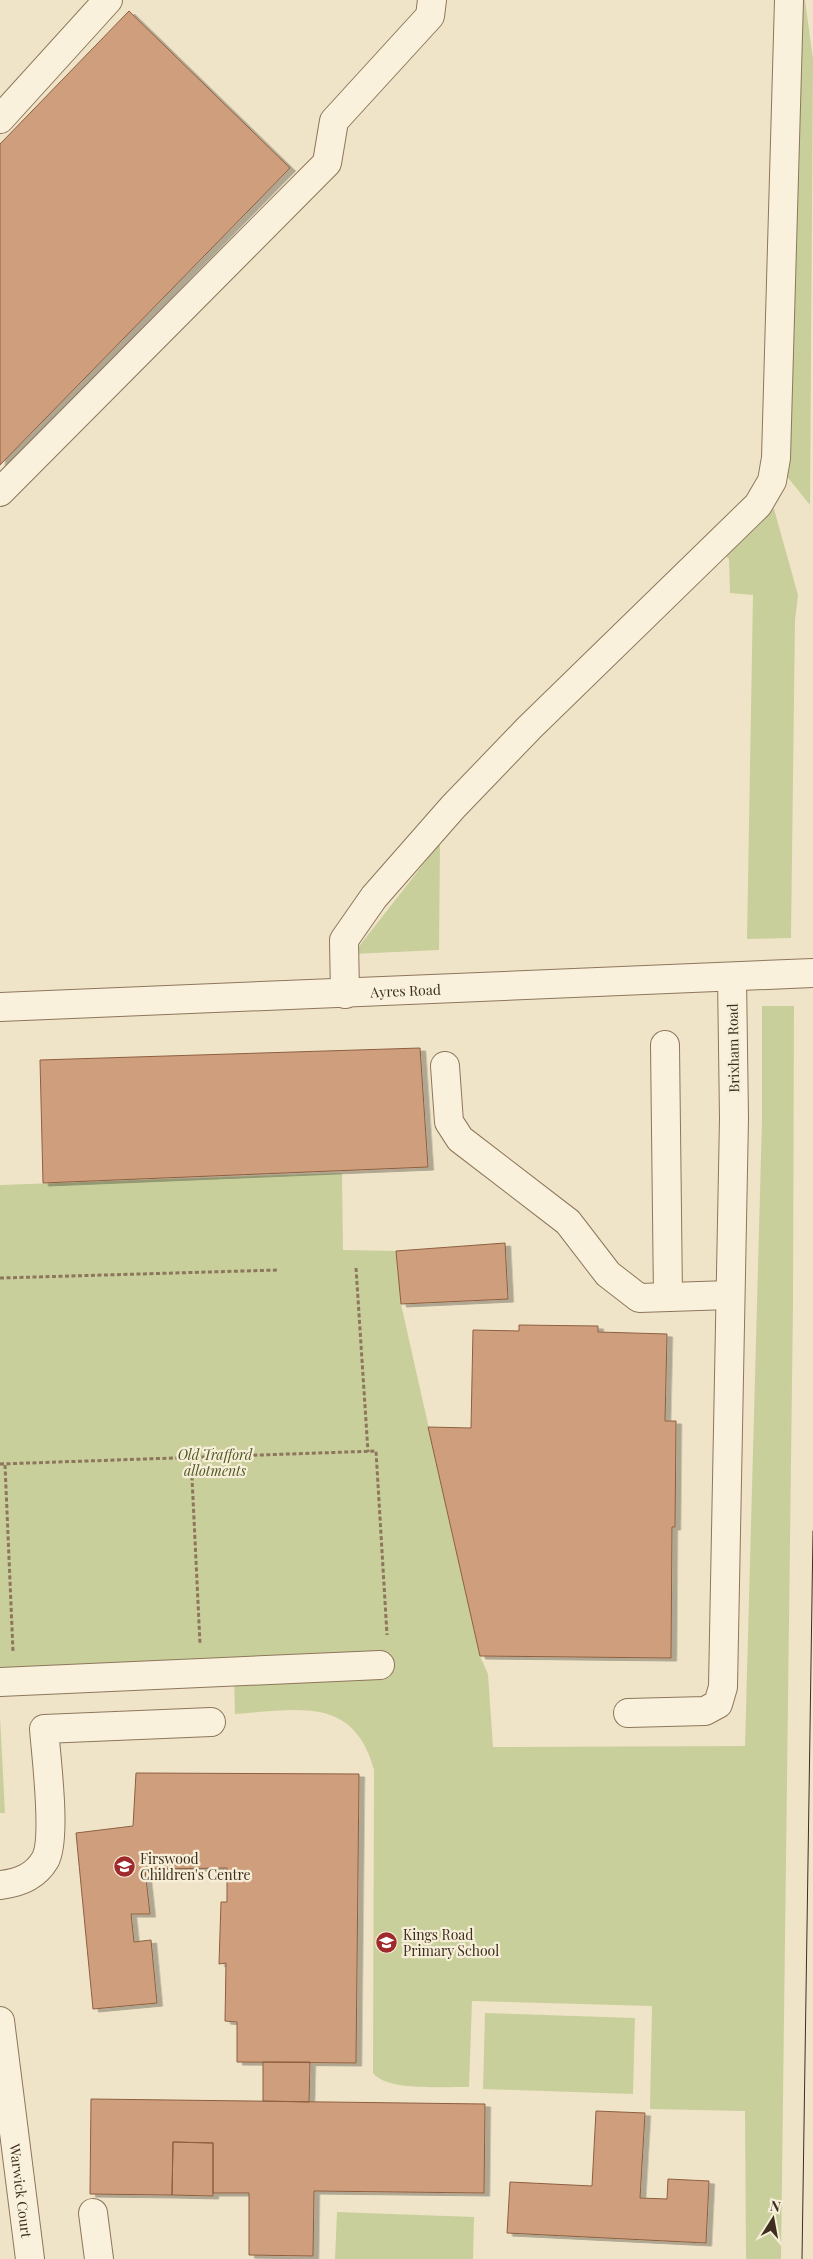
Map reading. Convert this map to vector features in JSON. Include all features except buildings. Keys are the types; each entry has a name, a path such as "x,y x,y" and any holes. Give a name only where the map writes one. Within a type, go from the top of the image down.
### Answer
{"street":[{"path":"0,119 108,0"},
{"path":"0,492 327,163 334,121 430,16 432,0"},
{"path":"345,994 344,940 374,897 452,808 529,728 758,505 772,481 776,458 790,0"},
{"name":"Ayres Road","path":"0,1007 813,973"},
{"name":"Brixham Road","path":"628,1713 705,1711 718,1704 723,1687 734,1118 740,976"},
{"path":"665,1045 668,1297"},
{"path":"445,1066 449,1122 460,1139 568,1222 608,1274 639,1298 730,1295"},
{"path":"7,1682 380,1665"},
{"path":"0,1885 19,1882 35,1873 46,1859 50,1832 44,1729 210,1722"},
{"name":"Warwick Court","path":"0,2029 30,2259"},
{"path":"93,2213 99,2259"}],"path":[{"path":"356,1268 368,1452"},
{"path":"0,1278 279,1270"},
{"path":"0,1464 376,1451 387,1659 380,1665"},
{"path":"191,1457 201,1673"},
{"path":"5,1464 7,1682"}],"green space":[{"path":"798,0 805,0 813,59 810,505 785,474"},
{"path":"762,508 774,509 798,595 795,620 791,938 747,939 753,595 730,593 729,559 721,552"},
{"path":"440,843 439,950 353,954"},
{"name":"Old Trafford allotments","path":"762,1006 794,1006 793,1304 781,2259 746,2259 745,2111 650,2109 652,2006 472,2001 469,2087 404,2086 380,2079 373,2073 374,1770 365,1746 353,1729 338,1718 320,1712 301,1710 235,1714 234,1678 2,1689 0,1697 0,1185 342,1173 343,1250 396,1251 401,1304 480,1656 488,1674 493,1747 745,1746 762,1119"},
{"path":"0,1716 5,1813 0,1813"},
{"path":"485,2013 635,2018 633,2094 483,2089"},
{"path":"337,2212 474,2217 473,2259 335,2259"}],"tram line":[{"path":"802,2259 813,1531"}],"place":[{"name":"Firswood Children's Centre","path":"124,1866"},
{"name":"Kings Road Primary School","path":"387,1942"}]}
